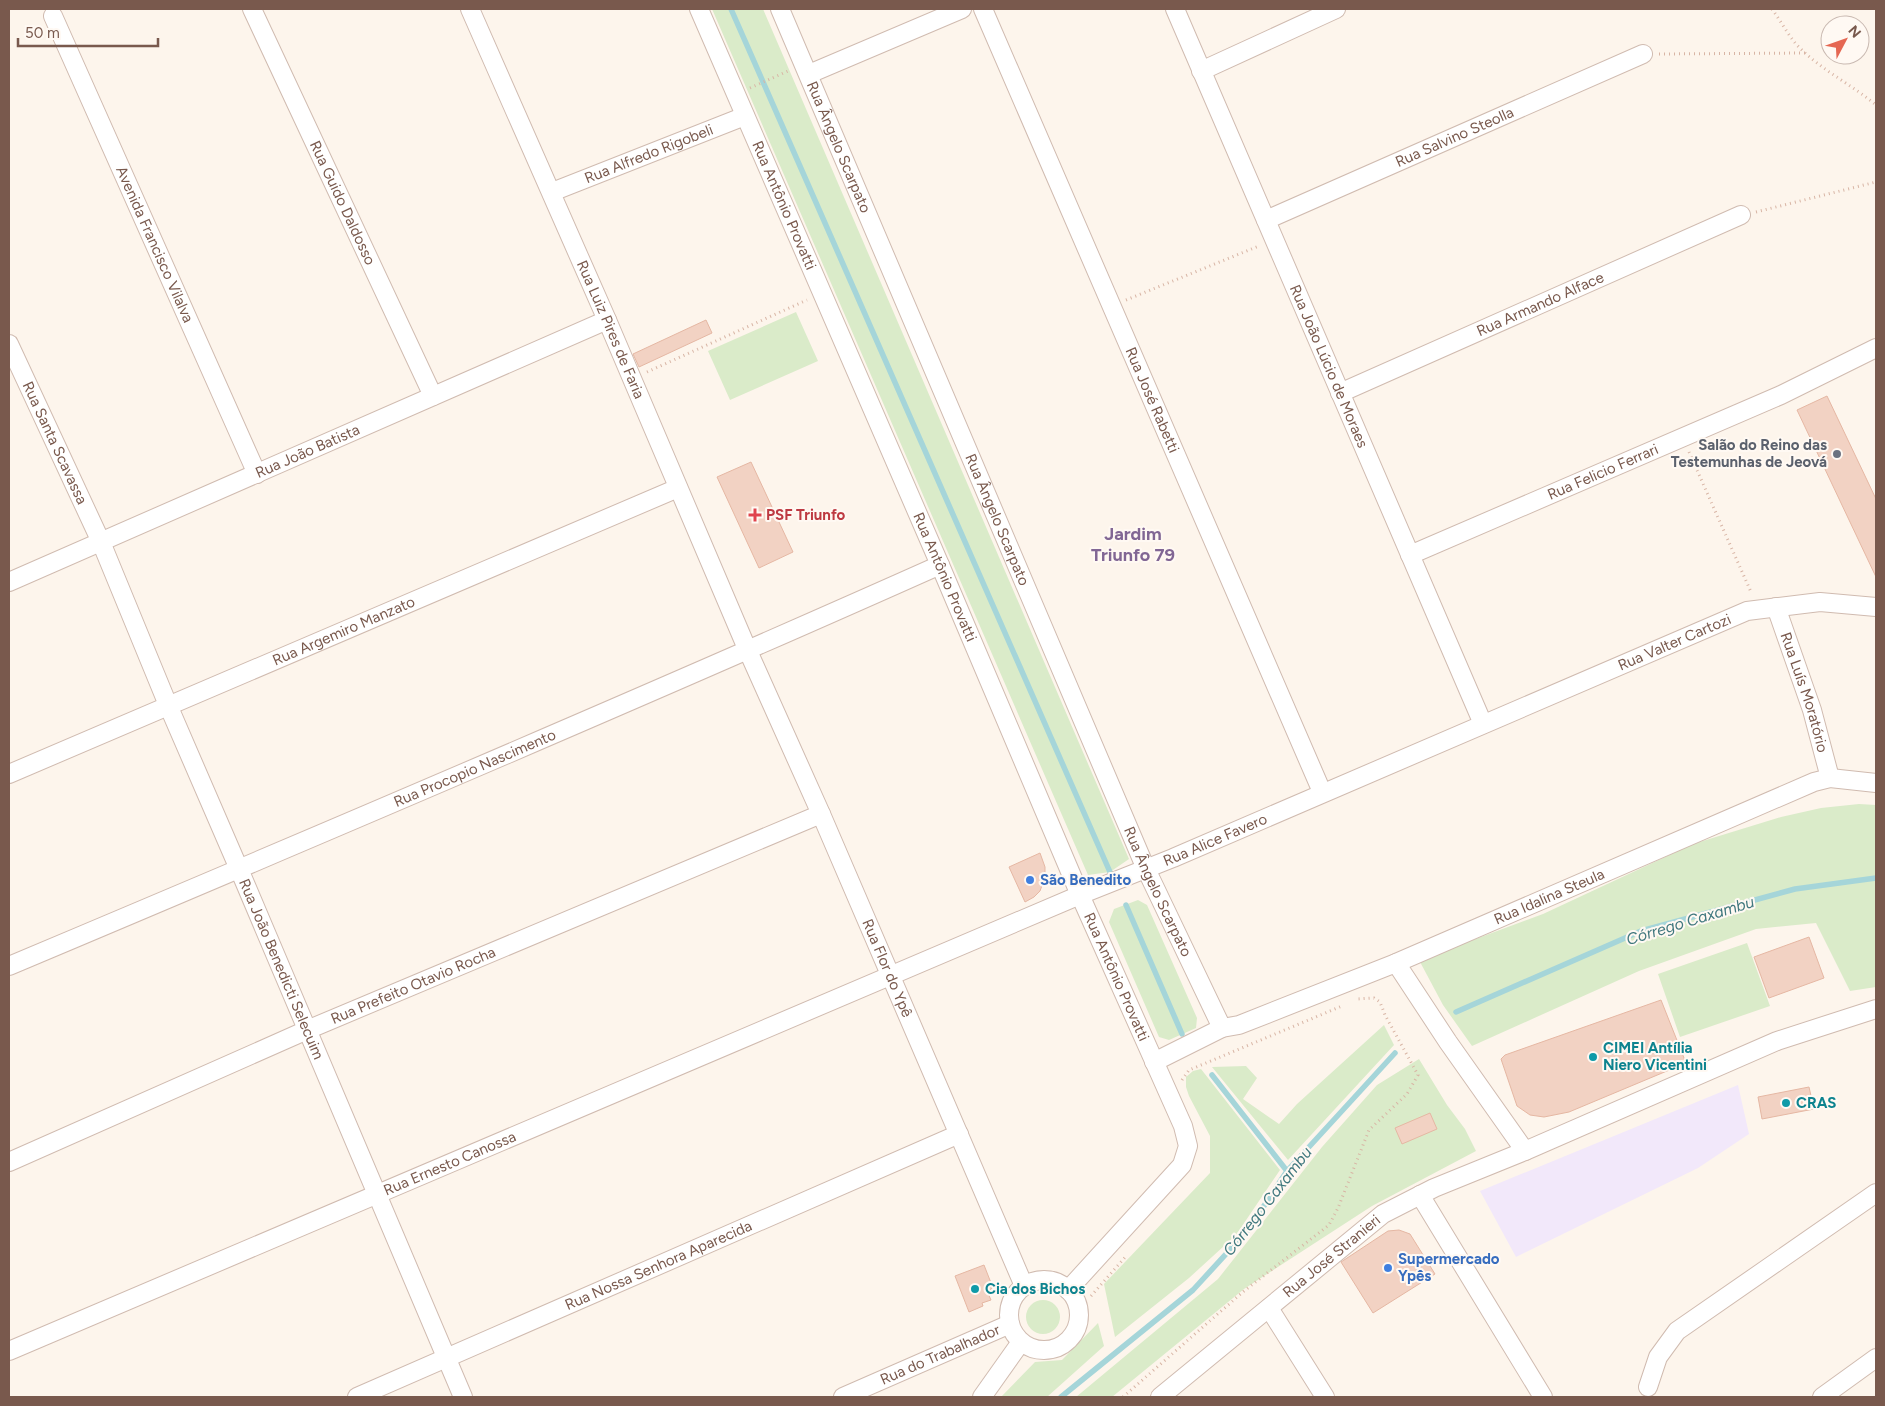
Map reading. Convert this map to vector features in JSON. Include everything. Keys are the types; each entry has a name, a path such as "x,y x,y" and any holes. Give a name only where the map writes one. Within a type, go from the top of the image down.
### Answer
{"street":[{"name":"Rua Guido Daldosso","path":"252,9 433,396"},
{"name":"Rua Luiz Pires de Faria","path":"470,9 552,192 748,651"},
{"name":"Rua Antônio Provatti","path":"699,9 940,565 1080,895 1183,1126 1188,1146 1182,1165 1068,1290"},
{"name":"Rua Ângelo Scarpato","path":"780,9 1146,870 1222,1028"},
{"path":"809,74 962,9"},
{"name":"Rua José Rabetti","path":"983,9 1322,792"},
{"name":"Rua João Lúcio de Moraes","path":"1175,9 1483,724"},
{"path":"1202,71 1336,9"},
{"name":"Avenida Francisco Vilalva","path":"53,16 257,474"},
{"name":"Rua Salvino Steolla","path":"1266,220 1644,54"},
{"name":"Rua Alfredo Rigobeli","path":"552,192 745,116"},
{"name":"Rua Armando Alface","path":"1340,393 1741,215"},
{"name":"Rua João Batista","path":"9,582 607,320"},
{"name":"Rua Santa Scavassa","path":"9,344 101,542"},
{"name":"Rua Felicio Ferrari","path":"1410,555 1781,395 1876,348"},
{"name":"Rua Argemiro Manzato","path":"9,774 678,488"},
{"name":"Rua João Benedicti Selecuim","path":"101,542 168,705 463,1397"},
{"name":"Rua Procopio Nascimento","path":"9,966 748,651 940,565"},
{"name":"Rua Valter Cartozi","path":"1483,724 1738,615 1767,608 1820,602 1876,607"},
{"name":"Rua Luís Moratório","path":"1767,608 1812,710 1830,778"},
{"name":"Rua Flor do Ypê","path":"748,651 821,814 1024,1286"},
{"name":"Rua Alice Favero","path":"891,976 1080,895 1146,870 1322,792 1483,724"},
{"name":"Rua Idalina Steula","path":"1154,1062 1222,1028 1239,1025 1396,963 1805,786 1830,778 1876,783"},
{"name":"Rua Prefeito Otavio Rocha","path":"9,1162 307,1030 821,814"},
{"path":"1396,963 1448,1042 1525,1151"},
{"name":"Rua Ernesto Canossa","path":"9,1350 891,976"},
{"name":"Rua José Stranieri","path":"1160,1397 1384,1214 1434,1188 1525,1151 1777,1041 1876,1009"},
{"name":"Rua Nossa Senhora Aparecida","path":"357,1397 959,1134"},
{"path":"1648,1387 1658,1357 1677,1331 1876,1193"},
{"path":"1420,1195 1543,1397"},
{"path":"1042,1280 1061,1284 1068,1290 1078,1308 1079,1319 1076,1330 1070,1339 1062,1346 1041,1350 1021,1342 1014,1334 1010,1324 1009,1313 1016,1293 1024,1286 1042,1280"},
{"path":"1269,1308 1325,1397"},
{"name":"Rua do Trabalhador","path":"843,1397 1010,1324"},
{"path":"982,1397 1021,1342"},
{"path":"1822,1397 1876,1358"}],"path":[{"path":"1772,9 1796,44 1820,65 1862,93 1876,105"},
{"path":"1644,54 1806,52"},
{"path":"752,87 775,76"},
{"path":"1741,215 1876,182"},
{"path":"1111,306 1274,240"},
{"path":"639,376 822,293"},
{"path":"1682,437 1767,608"},
{"path":"1123,1397 1244,1292 1329,1225 1338,1208 1369,1130 1407,1094 1418,1075 1385,1015 1380,1002 1374,998 1359,999 1194,1068 1184,1076 1182,1088"},
{"path":"1090,1296 1130,1251"}],"shaded area":[{"path":"1738,1085 1749,1134 1698,1168 1516,1257 1480,1191"}],"green space":[{"path":"712,9 763,9 1129,859 1110,872 1088,875"},
{"path":"796,312 818,361 730,400 708,351"},
{"path":"1859,804 1876,805 1876,987 1850,991 1816,923 1756,929 1639,971 1472,1046 1443,1005 1419,960 1543,914 1693,844 1781,817 1821,808"},
{"path":"1138,900 1147,905 1197,1018 1196,1028 1169,1040 1159,1037 1109,922 1114,909"},
{"path":"1747,943 1770,1006 1680,1037 1658,974"},
{"path":"1384,1025 1394,1045 1288,1160 1212,1067 1246,1066 1257,1078 1243,1099 1279,1124 1297,1104"},
{"path":"1419,1059 1447,1105 1465,1129 1476,1151 1372,1206 1244,1289 1112,1397 1076,1397 1218,1279 1322,1147 1377,1085"},
{"path":"1201,1069 1280,1170 1236,1235 1189,1278 1115,1337 1104,1284 1210,1173 1210,1136 1186,1087 1186,1077 1193,1071"},
{"path":"1043,1300 1050,1301 1055,1305 1059,1310 1059,1324 1055,1329 1050,1333 1043,1334 1036,1333 1031,1329 1027,1324 1026,1317 1027,1310 1031,1305 1036,1301"},
{"path":"1098,1323 1104,1346 1047,1397 1001,1397 1035,1362 1062,1360"}],"building":[{"path":"706,320 712,333 639,367 633,354"},
{"name":"Salão do Reino das Testemunhas de Jeová","path":"1827,396 1876,499 1876,577 1797,410"},
{"name":"PSF Triunfo","path":"751,462 793,552 759,568 717,477"},
{"name":"São Benedito","path":"1040,853 1045,867 1045,877 1040,891 1025,902 1009,867"},
{"path":"1809,937 1824,978 1769,998 1754,957"},
{"name":"CIMEI Antília Niero Vicentini","path":"1661,1000 1686,1063 1569,1112 1544,1117 1530,1115 1517,1106 1501,1059 1505,1055"},
{"name":"CRAS","path":"1809,1087 1814,1109 1762,1119 1758,1097"},
{"path":"1430,1113 1437,1129 1402,1144 1395,1128"},
{"name":"Supermercado Ypês","path":"1399,1230 1410,1234 1435,1274 1373,1313 1341,1262 1388,1231"},
{"name":"Cia dos Bichos","path":"984,1265 993,1288 987,1291 991,1300 982,1303 983,1306 969,1312 955,1276"}],"waterway":[{"path":"731,9 1110,872"},
{"name":"Córrego Caxambu","path":"1456,1012 1641,931 1795,889 1876,878"},
{"path":"1126,905 1182,1034"},
{"name":"Córrego Caxambu","path":"1061,1397 1193,1290 1248,1230 1287,1171 1395,1053"},
{"path":"1212,1075 1287,1171"}],"place":[{"name":"Salão do Reino das Testemunhas de Jeová","path":"1837,454"},
{"name":"PSF Triunfo","path":"755,515"},
{"name":"São Benedito","path":"1030,880"},
{"name":"CIMEI Antília Niero Vicentini","path":"1593,1057"},
{"name":"CRAS","path":"1786,1103"},
{"name":"Supermercado Ypês","path":"1388,1268"},
{"name":"Cia dos Bichos","path":"975,1289"}],"district":[{"name":"Jardim Triunfo 79","path":"1133,544"}]}
